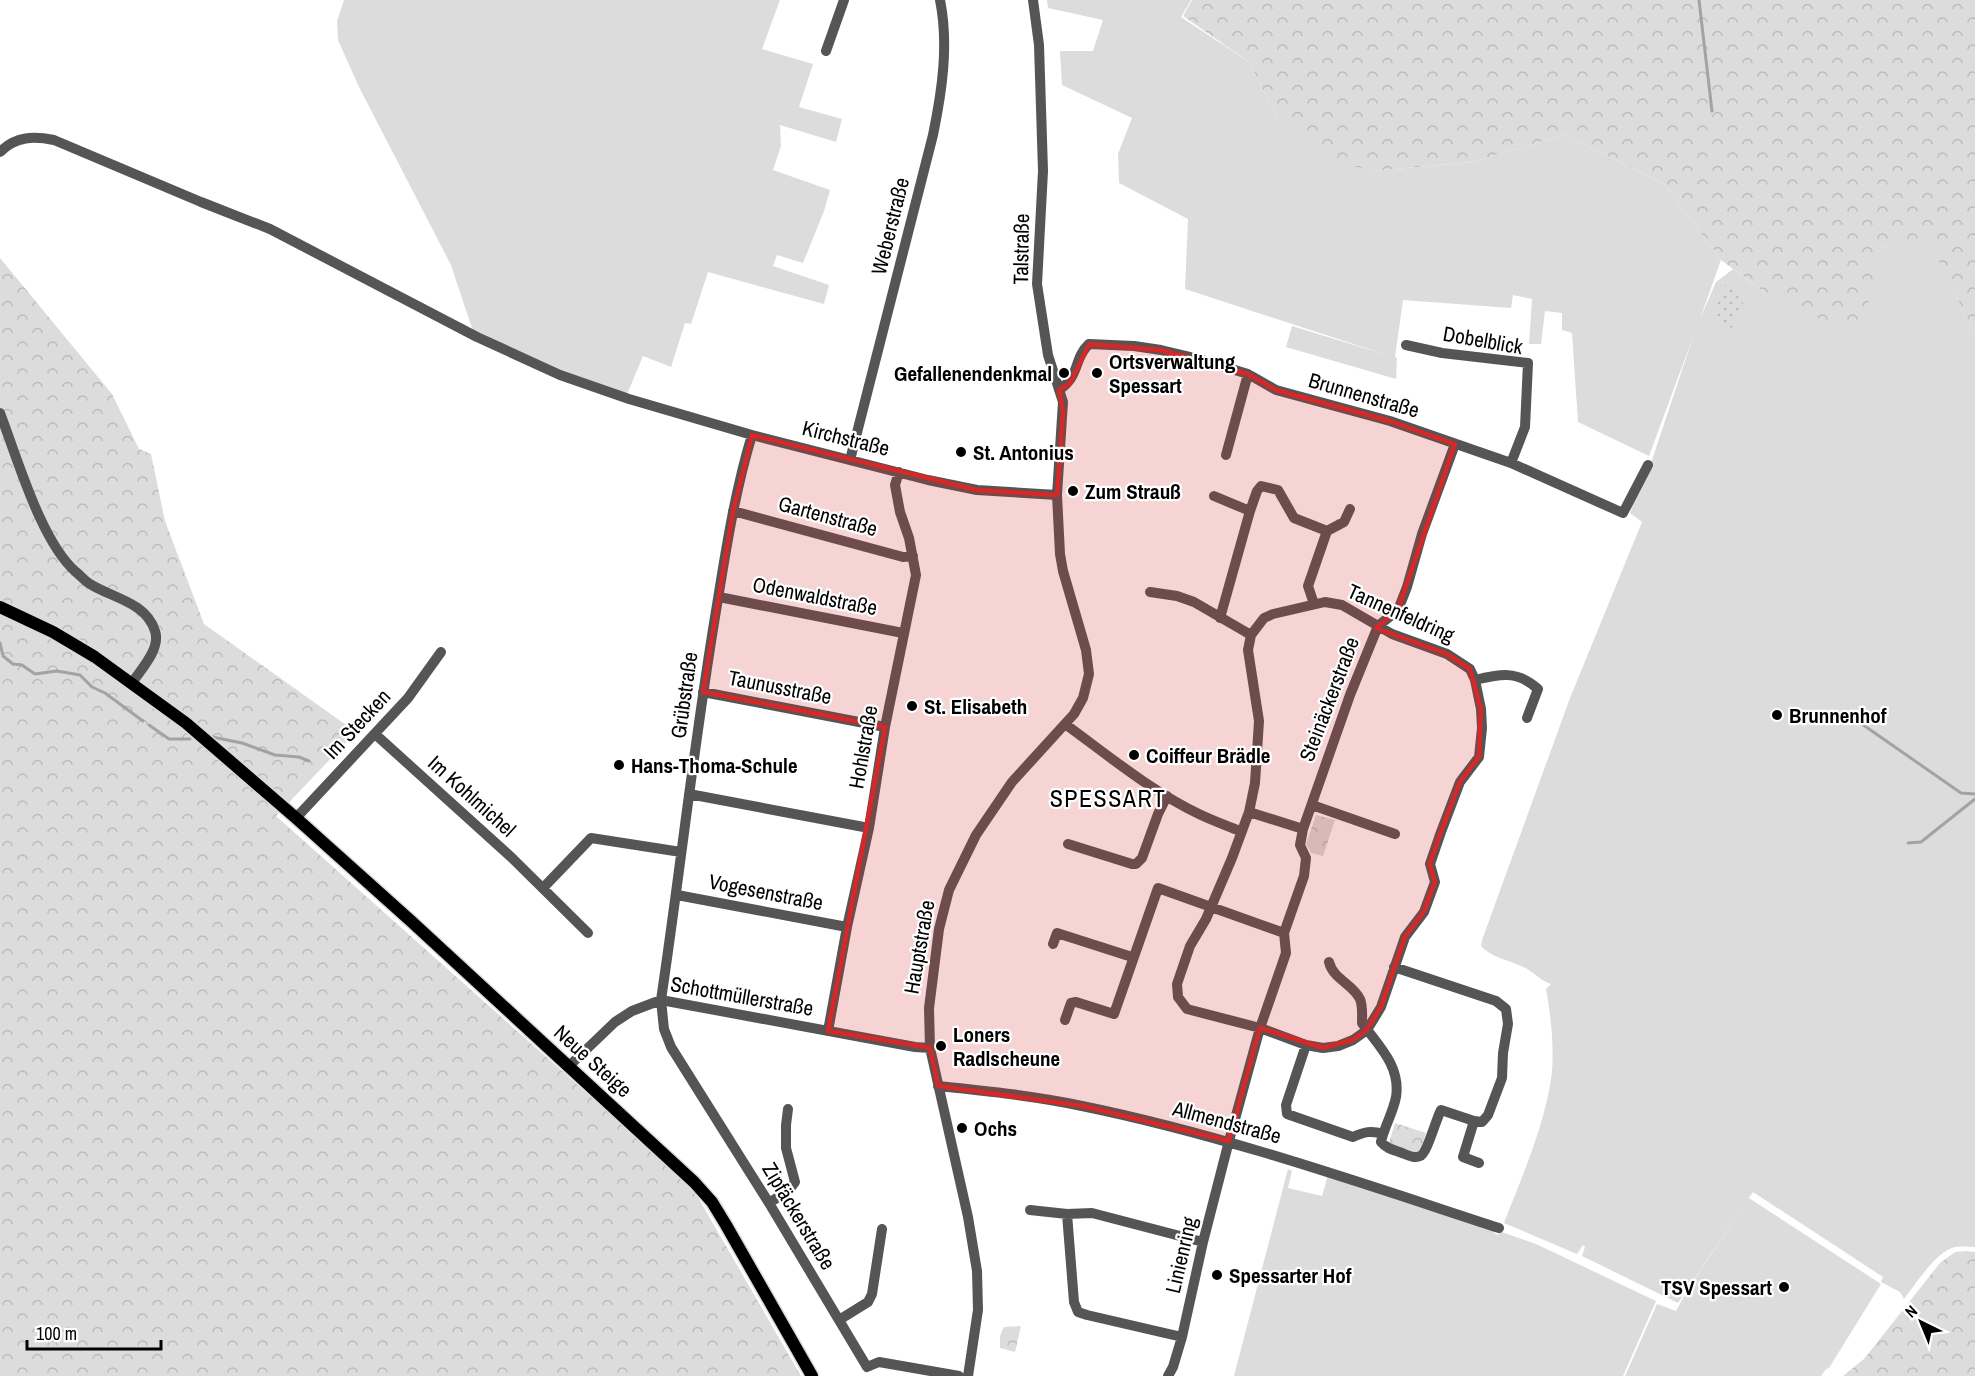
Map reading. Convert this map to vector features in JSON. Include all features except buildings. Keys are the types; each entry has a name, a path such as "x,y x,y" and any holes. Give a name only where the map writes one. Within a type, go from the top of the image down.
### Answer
{"main road":[{"name":"Neue Steige","path":"0,607 53,632 95,657 186,723 296,818 694,1182 712,1202 812,1376"}],"street":[{"path":"826,51 844,0"},
{"name":"Weberstraße","path":"850,460 941,98 945,64 943,13 940,0"},
{"name":"Talstraße","path":"1033,0 1039,45 1043,171 1037,284 1048,356 1063,411 1057,495"},
{"name":"Kirchstraße","path":"0,152 14,142 25,138 37,136 54,140 270,229 477,337 560,375 628,399 752,435 977,490 1057,495"},
{"name":"Brunnenstraße","path":"1059,390 1070,383 1082,351 1089,345 1134,346 1199,359 1248,374 1276,390 1390,421 1512,463 1623,513 1648,465"},
{"name":"Dobelblick","path":"1406,345 1442,353 1528,363 1525,427 1512,463"},
{"path":"1226,455 1248,374"},
{"path":"0,413 39,514 55,547 70,567 89,584 131,604 145,613 152,624 156,633 154,649 132,683"},
{"name":"Grübstraße","path":"661,1000 718,597 741,472 752,435"},
{"name":"Steinäckerstraße","path":"1229,1141 1260,1028 1286,953 1284,933 1304,876 1306,858 1300,845 1303,829 1350,695 1378,626 1398,610 1455,444"},
{"name":"Hohlstraße","path":"828,1031 916,575 895,485 899,472"},
{"path":"1221,618 1250,511 1261,486 1278,490 1294,518 1327,531"},
{"name":"Hauptstraße","path":"968,1376 978,1310 977,1271 968,1217 930,1048 928,1008 939,929 950,890 963,859 1012,782 1065,724 1083,698 1089,674 1086,650 1063,571 1057,495"},
{"path":"1214,496 1250,511"},
{"path":"1314,604 1308,586 1327,531 1344,522 1350,509"},
{"name":"Gartenstraße","path":"733,511 903,557 913,556"},
{"path":"1150,592 1177,596 1194,603 1251,635 1248,650 1259,721 1255,783 1249,812 1211,906 1190,946 1177,984 1178,997 1187,1009 1260,1028 1306,1045 1323,1048 1338,1046 1353,1040 1367,1030 1381,1007 1405,937 1424,912 1435,882 1430,864 1460,782 1479,757 1482,719 1475,680 1502,674 1530,681 1538,689 1527,718"},
{"name":"Odenwaldstraße","path":"718,597 903,633"},
{"name":"Tannenfeldring","path":"1251,635 1264,618 1273,614 1325,602 1342,605 1378,626 1460,661 1470,669 1475,680"},
{"name":"Im Stecken","path":"296,818 408,698 441,652"},
{"name":"Taunusstraße","path":"703,692 885,728"},
{"path":"1065,724 1167,796 1200,815 1240,831"},
{"name":"Im Kohlmichel","path":"375,734 543,888 588,933"},
{"path":"689,794 869,828"},
{"path":"1068,844 1136,864 1142,858 1167,796"},
{"path":"1312,805 1395,834"},
{"path":"1249,812 1303,829"},
{"path":"543,888 591,838 681,852"},
{"path":"1065,1020 1071,1003 1076,1002 1114,1014 1158,888 1284,933"},
{"name":"Vogesenstraße","path":"677,895 847,927"},
{"path":"1053,944 1056,933 1132,957"},
{"path":"1329,962 1331,970 1359,996 1362,1023 1384,1051 1396,1080 1396,1097 1381,1142 1386,1148 1414,1157 1425,1152 1437,1117 1442,1110 1482,1122 1488,1115 1502,1078 1508,1024 1506,1009 1496,1001 1395,967"},
{"name":"Schottmüllerstraße","path":"569,1066 615,1022 632,1011 661,1000 930,1048"},
{"name":"Zipfäckerstraße","path":"661,1000 664,1029 671,1047 769,1203 869,1372 879,1362 959,1376"},
{"path":"1306,1045 1287,1105 1287,1114 1353,1137 1373,1131 1383,1134"},
{"name":"Allmendstraße","path":"938,1086 1082,1106 1229,1141 1498,1228"},
{"path":"769,1203 789,1190 795,1182 786,1148 788,1109"},
{"path":"1474,1121 1462,1157 1479,1163"},
{"name":"Linienring","path":"1168,1376 1182,1337 1229,1141"},
{"path":"1030,1210 1067,1214 1092,1213 1203,1242"},
{"path":"1067,1214 1074,1302 1078,1312 1182,1337"},
{"path":"839,1320 868,1302 872,1294 882,1229"}],"highlighted area":[{"path":"1089,344 1161,350 1248,374 1276,390 1390,421 1455,444 1398,610 1376,628 1447,654 1470,669 1481,709 1479,757 1460,782 1430,864 1435,882 1424,912 1405,937 1381,1007 1367,1030 1353,1040 1323,1048 1260,1028 1229,1141 1082,1106 938,1086 930,1048 828,1031 885,727 703,692 733,511 752,435 977,490 1057,495 1063,411 1059,390 1070,383"}],"green space":[{"path":"344,0 780,0 762,49 813,64 799,107 842,119 836,142 780,125 781,146 773,170 830,190 803,263 777,255 773,266 829,285 824,304 708,272 691,324 685,323 671,367 643,356 626,394 574,376 473,331 451,265 359,87 338,40 337,21"},
{"path":"1047,0 1191,0 1181,17 1249,62 1278,119 1372,171 1473,162 1564,135 1663,183 1721,260 1700,319 1716,282 1733,269 1766,293 1881,248 1926,235 1975,334 1975,1247 1955,1247 1941,1255 1904,1299 1900,1292 1881,1282 1883,1277 1753,1192 1678,1303 1582,1256 1585,1247 1583,1245 1577,1254 1504,1223 1532,1149 1549,1091 1553,1051 1546,989 1551,984 1521,966 1491,954 1481,946 1482,940 1570,698 1642,522 1630,513 1652,460 1693,337 1649,456 1578,422 1572,333 1562,330 1562,313 1545,311 1541,344 1529,344 1532,299 1513,295 1511,308 1403,300 1395,357 1397,358 1396,379 1286,347 1292,326 1390,356 1185,289 1188,219 1119,183 1118,154 1132,118 1062,85 1060,51 1093,51 1103,20 1048,8"},
{"path":"1192,0 1975,0 1975,334 1926,236 1881,248 1866,312 1857,337 1766,293 1721,260 1663,183 1564,135 1473,162 1372,171 1335,161 1278,119 1249,62 1183,16"},
{"path":"0,258 112,394 139,449 151,454 165,521 204,624 356,732 276,816 692,1187 801,1376 0,1376"},
{"path":"1725,285 1746,296 1732,328 1711,318"},
{"path":"1316,815 1335,820 1323,856 1311,853 1306,844"},
{"path":"1395,1123 1426,1133 1419,1155 1388,1146"},
{"path":"1288,1169 1292,1171 1288,1188 1322,1196 1328,1175 1493,1229 1498,1235 1499,1231 1536,1244 1656,1301 1623,1376 1234,1376"},
{"name":"TSV Spessart","path":"1749,1198 1881,1284 1829,1368 1821,1376 1625,1376 1657,1304 1676,1311 1688,1289"},
{"path":"1955,1252 1975,1252 1975,1376 1843,1376 1864,1359 1940,1263"},
{"path":"1021,1326 1015,1352 1000,1348 1000,1336 1004,1327"}],"waterway":[{"path":"1699,0 1712,111"},
{"path":"0,643 3,656 13,664 22,665 35,674 57,671 80,675 92,687 105,693 143,721"},
{"path":"1859,722 1961,793 1975,794"},
{"path":"149,725 169,739 190,739"},
{"path":"212,737 242,743 275,755 299,757 309,761"},
{"path":"1908,843 1921,842 1975,799"}],"place":[{"name":"Gefallenendenkmal","path":"1064,373"},
{"name":"Ortsverwaltung Spessart","path":"1097,373"},
{"name":"St. Antonius","path":"961,452"},
{"name":"Zum Strauß","path":"1073,491"},
{"name":"St. Elisabeth","path":"912,706"},
{"name":"Brunnenhof","path":"1777,715"},
{"name":"Coiffeur Brädle","path":"1134,755"},
{"name":"Hans-Thoma-Schule","path":"619,765"},
{"name":"Loners Radlscheune","path":"941,1046"},
{"name":"Ochs","path":"962,1128"},
{"name":"Spessarter Hof","path":"1217,1275"},
{"name":"TSV Spessart","path":"1784,1287"}],"district":[{"name":"SPESSART","path":"1108,798"}]}
